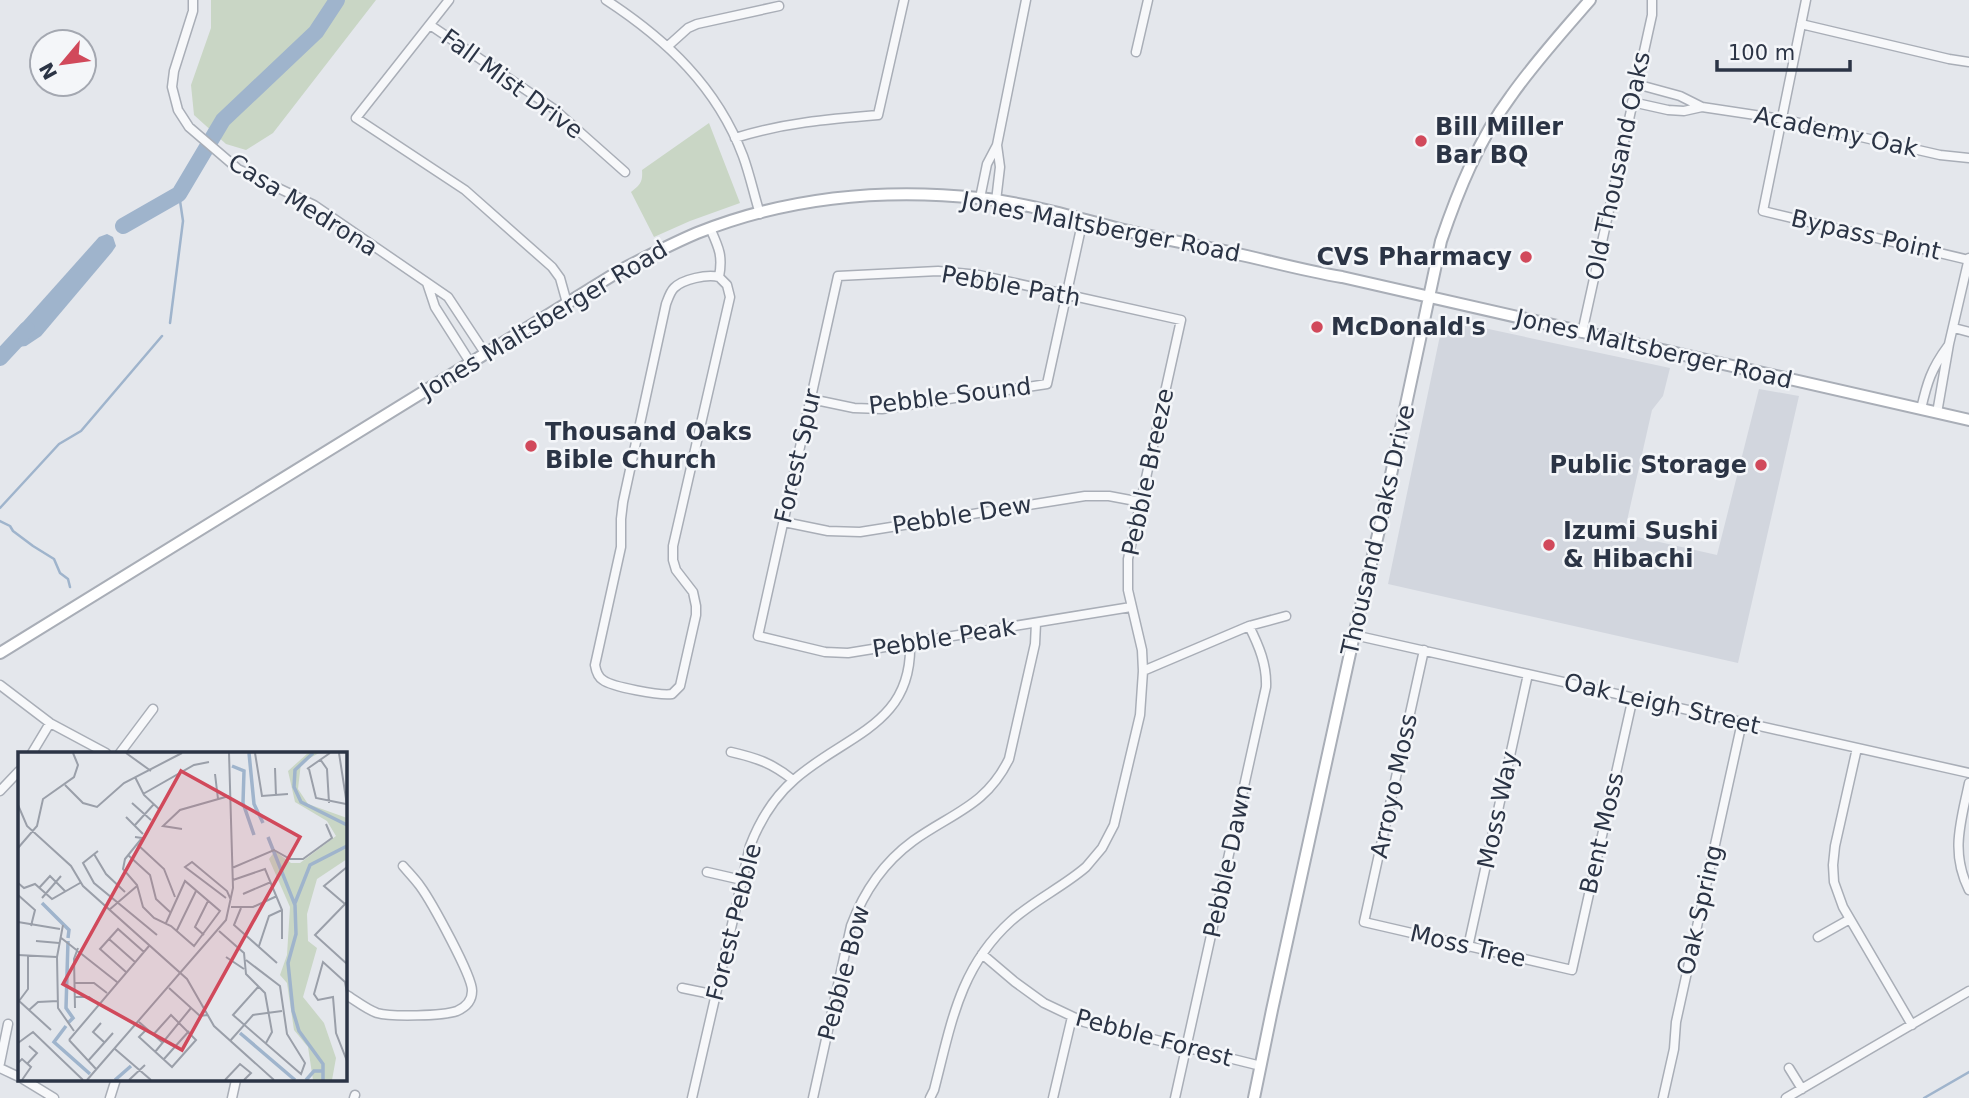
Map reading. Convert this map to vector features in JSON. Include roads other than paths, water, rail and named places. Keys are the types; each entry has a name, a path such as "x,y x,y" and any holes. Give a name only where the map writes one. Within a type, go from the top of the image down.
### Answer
{"main road":[{"name":"Thousand Oaks Drive","path":"1254,1098 1441,242 1452,208 1474,159 1510,97 1590,0"},
{"name":"Jones Maltsberger Road","path":"0,653 630,265 710,228 809,201 871,194 980,198 996,201 1969,420"}],"street":[{"name":"Casa Medrona","path":"193,0 193,11 174,71 172,87 178,110 189,127 238,169 314,205 448,297 485,353"},
{"path":"449,0 356,118 465,190 490,211 552,267 560,278 567,303"},
{"path":"606,0 668,46 718,106 743,157 760,214"},
{"path":"735,138 816,120 878,115 904,0"},
{"path":"980,198 987,164 997,145 1026,0"},
{"path":"1136,52 1148,0"},
{"name":"Old Thousand Oaks","path":"1582,332 1652,15 1652,0"},
{"path":"1782,118 1806,0"},
{"path":"668,46 677,36 697,24 779,6"},
{"name":"Fall Mist Drive","path":"430,24 554,109 625,172"},
{"path":"1801,24 1969,62"},
{"name":"Academy Oak","path":"1636,84 1680,96 1702,107 1782,118 1940,155 1969,158"},
{"name":"Academy Oak","path":"1632,103 1684,111 1702,107"},
{"name":"Bypass Point","path":"1782,118 1763,211 1969,259"},
{"path":"996,201 1000,167 997,145"},
{"path":"1066,293 1083,219"},
{"path":"710,228 722,261 719,277"},
{"path":"1937,413 1949,344 1969,259"},
{"name":"Pebble Path","path":"838,276 938,271 995,278 1181,320"},
{"path":"710,275 719,277 727,285 730,297 673,546 676,570 693,592 696,615 682,681 672,694 660,695 605,682 595,665 621,547 623,502 666,304 673,289 681,284 710,275"},
{"name":"Forest Spur","path":"758,636 838,276"},
{"path":"427,283 435,307 470,362"},
{"name":"Pebble Sound","path":"811,399 854,408 881,409 1047,384 1066,293"},
{"name":"Pebble Breeze","path":"930,1098 961,992 982,954 1013,920 1095,858 1109,837 1118,813 1140,715 1143,671 1140,640 1128,590 1128,559 1181,320"},
{"path":"450,331 465,322"},
{"path":"1954,328 1969,332"},
{"path":"1921,410 1927,380 1949,344"},
{"name":"Pebble Dew","path":"784,522 828,531 860,532 1085,496 1109,496 1140,502"},
{"name":"Pebble Peak","path":"758,636 839,653 1131,607"},
{"path":"1143,671 1249,626 1286,616"},
{"name":"Pebble Bow","path":"813,1098 851,926 857,910 873,880 894,856 981,798 998,780 1009,759 1035,644 1037,623"},
{"name":"Pebble Dawn","path":"1175,1098 1266,687 1265,666 1249,626"},
{"name":"Oak Leigh Street","path":"1354,635 1969,773"},
{"name":"Forest Pebble","path":"692,1098 750,846 756,830 774,802 793,780 878,722 890,710 904,688 908,675 910,643"},
{"name":"Arroyo Moss","path":"1364,922 1424,650"},
{"name":"Moss Way","path":"1468,947 1528,674"},
{"path":"0,685 50,723 104,752"},
{"name":"Bent Moss","path":"1572,970 1633,697"},
{"path":"121,752 153,709"},
{"name":"Oak Spring","path":"1663,1098 1674,1049 1676,1022 1742,722"},
{"path":"33,752 50,723"},
{"path":"1857,748 1833,865 1836,891 1912,1025"},
{"path":"731,752 769,763 793,780"},
{"path":"0,791 18,772"},
{"path":"1969,783 1957,845 1961,872 1969,890"},
{"path":"346,995 378,1013 391,1015 447,1013 458,1010 471,999 472,984 466,969 433,907 403,866"},
{"path":"707,872 742,880"},
{"path":"1818,937 1850,919"},
{"name":"Moss Tree","path":"1364,922 1572,970"},
{"name":"Pebble Forest","path":"982,954 1044,1003 1072,1017 1103,1028 1261,1066"},
{"path":"682,988 716,995"},
{"path":"1786,1098 1969,991"},
{"path":"1053,1098 1072,1017"},
{"path":"0,1063 8,1024"},
{"path":"0,1068 18,1077"},
{"path":"1790,1068 1802,1089"},
{"path":"24,1080 54,1098"},
{"path":"110,1098 116,1080"},
{"path":"232,1098 236,1080"}],"water":[{"path":"107,234 113,237 116,246 112,252 41,336 26,346 18,347 11,341 15,331 99,237"}],"waterway":[{"path":"123,226 179,194 223,120 316,32 337,0"},
{"path":"170,323 183,221 179,194"},
{"path":"0,358 27,329"},
{"path":"0,508 59,444 81,431 162,336"},
{"path":"0,521 54,559 60,573 68,579 70,587"},
{"path":"1924,1098 1969,1072"}],"place":[{"name":"Bill Miller Bar BQ","path":"1421,141"},
{"name":"CVS Pharmacy","path":"1526,257"},
{"name":"McDonald's","path":"1317,327"},
{"name":"Thousand Oaks Bible Church","path":"531,446"},
{"name":"Public Storage","path":"1761,465"},
{"name":"Izumi Sushi & Hibachi","path":"1549,545"}]}
